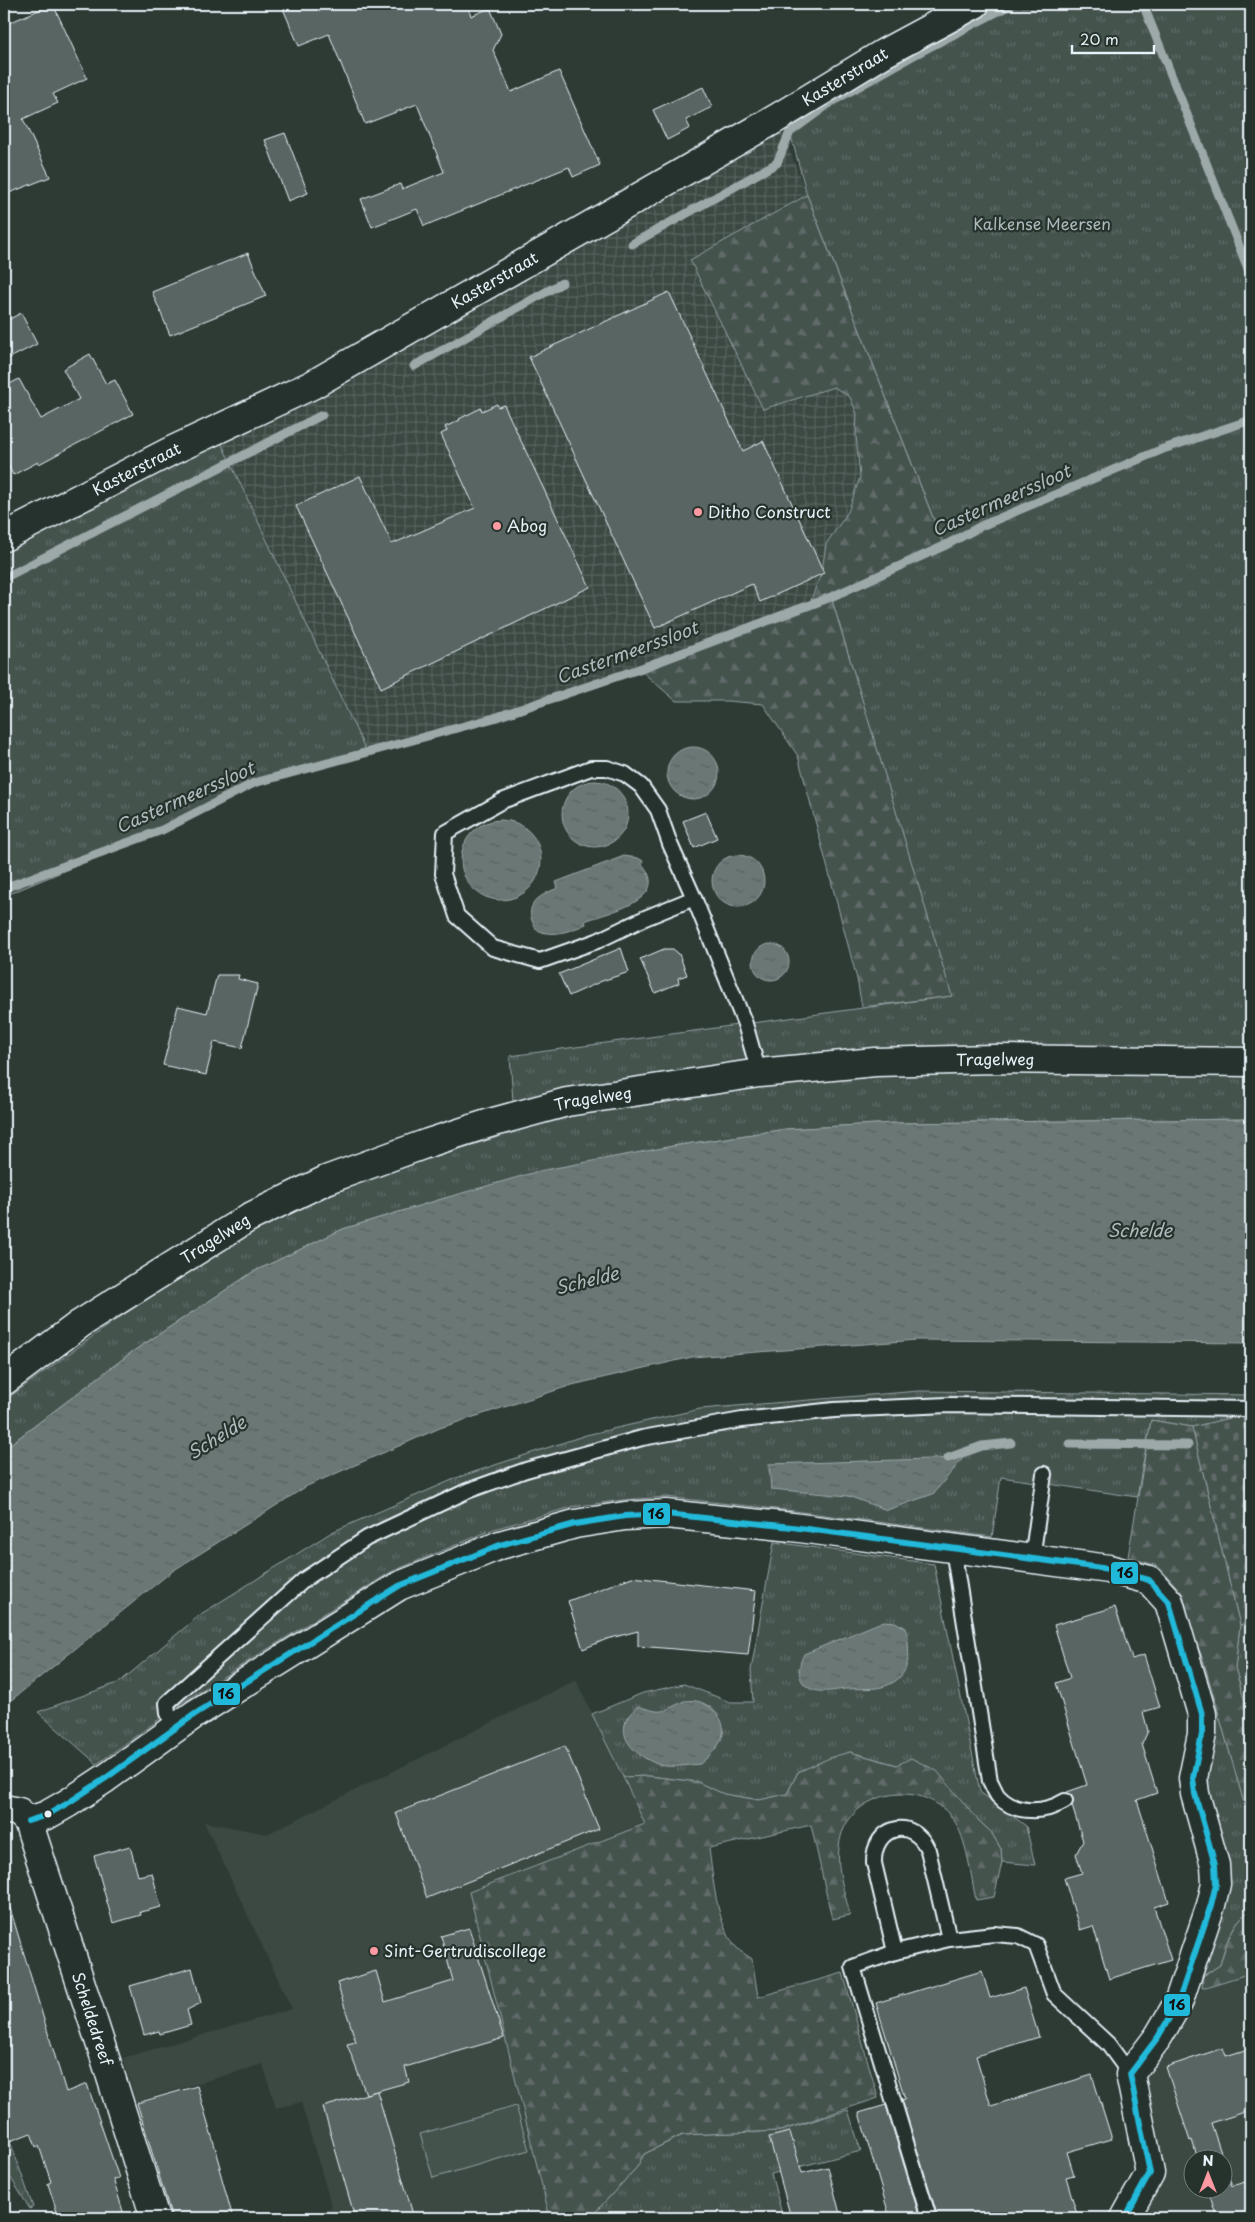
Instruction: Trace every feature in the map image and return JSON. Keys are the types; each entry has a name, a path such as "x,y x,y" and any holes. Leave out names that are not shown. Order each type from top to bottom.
{"street":[{"name":"Kasterstraat","path":"4,537 171,451 312,385 777,118 884,53 975,4"},
{"name":"Tragelweg","path":"4,1381 80,1324 248,1218 326,1180 490,1123 567,1102 759,1073 874,1062 993,1058 1251,1062"},
{"path":"4,1809 19,1812 28,1821 47,1815 68,1803 195,1714 399,1586 500,1545 575,1524 633,1516 666,1514 792,1527 1109,1569 1149,1580 1168,1602 1202,1714 1202,1734 1193,1778 1195,1794 1215,1865 1216,1884 1211,1905 1178,2002 1158,2037 1130,2074 1150,2173 1125,2218"},
{"name":"Scheldedreef","path":"28,1821 106,2060 154,2218"}],"lane":[{"path":"694,898 645,918 597,941 540,961 493,948 456,916 443,874 445,833 502,801 591,768 607,768 625,774 641,786 658,810 670,844 694,898 745,1024 759,1073"},
{"path":"174,1728 168,1713 167,1703 305,1579 367,1538 412,1515 467,1491 526,1470 642,1438 742,1420 834,1410 948,1405 1251,1409"},
{"path":"1032,1559 1044,1474"},
{"path":"953,1549 990,1782 998,1796 1015,1807 1031,1811 1054,1807 1064,1801"},
{"path":"895,1952 874,1862 874,1852 878,1841 885,1834 895,1829 906,1829 916,1833 924,1840 949,1939"},
{"path":"929,2218 853,1967 895,1952 949,1939 994,1934 1018,1936 1036,1945 1054,1994 1108,2044 1130,2074"}],"shaded area":[{"path":"777,118 807,195 690,260 763,409 834,387 850,397 857,414 856,436 860,477 848,512 826,544 822,571 809,605 639,669 367,753 215,430"},
{"name":"Sint-Gertrudiscollege","path":"576,1680 645,1824 469,1893 550,2218 293,2218 332,2208 301,2102 276,2108 263,2064 136,2102 123,2058 292,2009 204,1822 267,1834"},
{"path":"1251,1973 1251,2218 1140,2218 1159,2189 1163,2165 1150,2114 1142,2092 1148,2074 1202,1988"}],"green space":[{"name":"Kalkense Meersen","path":"1012,4 1251,4 1251,1119 895,1123 786,1129 673,1146 445,1198 343,1229 253,1272 132,1352 4,1449 4,1401 111,1323 235,1241 268,1223 337,1192 443,1154 515,1132 510,1056 951,996 831,597 944,546 807,195 790,132 871,79"},
{"path":"807,195 944,546 831,597 952,996 862,1007 857,979 798,756 763,704 727,701 676,701 639,669 809,605 822,571 826,544 848,512 860,477 856,436 857,414 850,397 834,387 763,409 690,260"},
{"path":"215,430 367,753 254,783 162,830 4,896 4,537"},
{"path":"919,1391 1251,1395 1251,1453 1242,1416 1192,1427 1151,1420 1137,1497 1001,1477 992,1537 794,1511 666,1497 623,1500 572,1507 494,1529 391,1572 186,1700 97,1764 38,1712 120,1682 201,1614 332,1532 459,1477 586,1435 700,1409"},
{"path":"1242,1415 1251,1453 1251,1622 1240,1625 1192,1427"},
{"path":"1151,1420 1192,1427 1240,1625 1235,1668 1251,1723 1251,1827 1203,1659 1193,1635 1183,1594 1158,1566 1128,1557"},
{"path":"774,1542 934,1564 980,1792 1026,1826 1035,1865 1002,1862 1001,1849 991,1832 978,1820 897,1765 850,1752 798,1772 787,1794 760,1800 723,1794 697,1782 649,1776 623,1777 592,1714 643,1693 684,1684 730,1702 753,1702 751,1670"},
{"path":"1180,1608 1187,1611 1193,1635 1203,1659 1251,1827 1251,1910 1239,1920 1230,1934 1220,1965 1203,1976 1228,1881 1206,1790"},
{"path":"1251,1622 1251,1723 1235,1668 1240,1625"},
{"path":"850,1752 897,1765 911,1758 937,1771 978,1820 991,1832 1001,1849 1002,1862 994,1897 976,1900 968,1858 958,1827 939,1805 922,1797 904,1794 886,1796 869,1802 854,1813 844,1828 838,1855 850,1915 832,1919 811,1825 709,1848 716,1900 724,1926 736,1947 752,1959 758,1997 843,1973 878,2098 780,2131 682,2135 644,2154 637,2167 590,2218 550,2218 469,1892 645,1824 623,1777 649,1776 697,1782 724,1794 759,1800 787,1794 798,1772 832,1757"},
{"path":"1251,1910 1251,1973 1202,1988 1203,1976 1220,1965 1234,1927"},
{"path":"516,2106 529,2150 433,2178 420,2134"},
{"path":"848,2110 861,2151 771,2174 783,2218 590,2218 637,2167 644,2154 683,2135 780,2131"},
{"path":"4,2124 33,2207 30,2209 4,2167"}],"water":[{"path":"688,747 698,747 712,754 719,768 719,778 712,792 698,799 688,799 678,795 671,788 667,778 667,768 671,758 678,751"},
{"path":"595,781 608,784 618,791 625,801 628,814 625,827 618,837 608,844 595,847 582,844 572,837 565,827 562,814 565,801 572,791 582,784"},
{"path":"493,820 509,820 530,831 541,852 541,868 530,889 509,900 493,900 479,894 467,882 461,868 461,852 467,838 479,826"},
{"path":"733,855 743,855 757,862 764,876 764,886 757,900 743,907 733,907 723,903 716,896 712,886 712,876 716,866 723,859"},
{"path":"624,856 638,858 643,861 642,864 649,876 649,887 644,895 634,903 585,921 586,924 568,931 548,933 536,929 532,921 531,908 538,898 558,888 556,882"},
{"path":"771,944 778,945 784,949 788,955 788,969 784,975 778,979 771,980 764,979 758,975 754,969 753,962 754,955 758,949 764,945"},
{"name":"Schelde","path":"1251,1119 1251,1343 917,1340 692,1357 572,1385 440,1428 307,1486 171,1572 4,1706 4,1449 132,1352 253,1272 343,1229 539,1171 673,1146 786,1129 895,1123"},
{"path":"963,1458 933,1494 887,1510 848,1496 771,1489 769,1464"},
{"path":"884,1621 895,1622 906,1628 908,1662 901,1676 894,1682 876,1688 826,1691 810,1689 806,1686 801,1679 799,1670 804,1654"},
{"path":"684,1701 701,1702 711,1708 719,1717 722,1723 723,1734 717,1747 700,1764 664,1766 640,1755 627,1741 625,1724 629,1715 638,1706 661,1711"}],"building":[{"path":"53,4 87,78 53,94 58,103 23,119 50,177 9,193 4,181 4,25"},
{"path":"281,4 467,4 471,16 490,8 501,34 493,50 511,92 559,71 600,165 573,177 569,167 424,226 417,209 372,227 361,199 400,184 402,189 444,172 417,104 365,124 329,34 299,46"},
{"path":"703,87 712,107 686,120 690,128 667,140 653,110"},
{"path":"285,133 308,193 288,201 265,140"},
{"path":"248,253 266,296 170,335 152,292"},
{"name":"Ditho Construct","path":"669,292 743,451 763,441 824,573 760,602 752,584 655,628 529,357"},
{"path":"21,313 37,344 4,361 4,322"},
{"path":"90,354 106,384 115,380 133,414 39,464 38,462 13,475 4,457 4,387 19,379 41,419 79,399 63,369"},
{"name":"Abog","path":"497,404 498,407 504,405 590,587 381,688 296,506 360,476 392,544 475,508 441,434 447,431 445,427 459,419 481,408 482,411"},
{"path":"706,812 717,838 694,848 683,821"},
{"path":"621,948 629,972 602,981 569,996 559,974"},
{"path":"664,949 673,949 679,954 687,975 678,978 679,983 655,993 640,959"},
{"path":"217,975 239,975 238,979 258,984 242,1048 214,1042 206,1075 163,1065 178,1006 207,1013"},
{"path":"632,1577 756,1591 748,1655 638,1646 638,1631 607,1639 583,1649 568,1601"},
{"path":"1115,1607 1132,1659 1144,1655 1160,1707 1143,1712 1148,1731 1142,1744 1157,1793 1137,1800 1169,1902 1154,1907 1171,1960 1109,1979 1093,1926 1080,1930 1064,1878 1082,1873 1076,1854 1083,1841 1072,1806 1073,1798 1067,1792 1087,1785 1056,1683 1070,1678 1054,1625"},
{"path":"565,1746 599,1829 427,1898 396,1813"},
{"path":"130,1846 138,1876 152,1873 161,1907 140,1912 141,1915 113,1923 94,1856"},
{"path":"9,1905 66,2092 87,2084 119,2178 113,2179 125,2218 59,2218 48,2184 51,2182 39,2146 36,2147 31,2133 10,2141 4,2119 4,1906"},
{"name":"Sint-Gertrudiscollege","path":"469,1928 504,2038 405,2067 409,2082 366,2094 347,2044 356,2042 337,1983 376,1971 385,2002 453,1981 441,1936"},
{"path":"192,1968 201,2003 187,2010 191,2025 160,2034 159,2031 144,2035 130,1986"},
{"path":"982,1971 990,1998 1024,1988 1039,2037 976,2056 991,2106 1092,2075 1112,2139 1067,2152 1074,2175 1066,2177 1078,2218 938,2218 902,2100 905,2099 876,2003"},
{"path":"1223,2048 1226,2056 1251,2048 1251,2110 1211,2123 1220,2150 1195,2150 1192,2140 1190,2141 1166,2067"},
{"path":"197,2086 221,2167 219,2168 233,2218 172,2218 137,2103"},
{"path":"377,2091 414,2218 355,2218 323,2107"},
{"path":"886,2105 920,2218 890,2218 859,2113"},
{"path":"790,2132 802,2173 828,2167 841,2218 791,2218 769,2137"},
{"path":"1251,2180 1251,2218 1217,2218 1211,2200 1232,2200 1232,2186"}],"waterway":[{"path":"632,244 777,163 790,132 831,102 912,56 1012,4"},
{"path":"1143,4 1251,276"},
{"path":"414,366 562,283"},
{"path":"4,578 322,415"},
{"name":"Castermeerssloot","path":"4,888 162,830 254,783 494,718 639,669 831,597 944,546 981,526 1163,449 1251,420"},
{"path":"948,1458 982,1446 1011,1443"},
{"path":"1070,1444 1188,1445"}],"transit line":[{"name":"16","path":"28,1821 47,1815 68,1803 195,1714 399,1586 500,1545 575,1524 625,1516 666,1514 792,1527 1109,1569 1149,1580 1169,1602 1202,1714 1202,1734 1193,1778 1195,1794 1215,1865 1216,1884 1211,1905 1178,2003 1158,2037 1130,2074 1150,2173 1125,2218"}],"place":[{"name":"Ditho Construct","path":"698,512"},
{"name":"Abog","path":"497,526"},
{"name":"Sint-Gertrudiscollege","path":"374,1951"}]}
